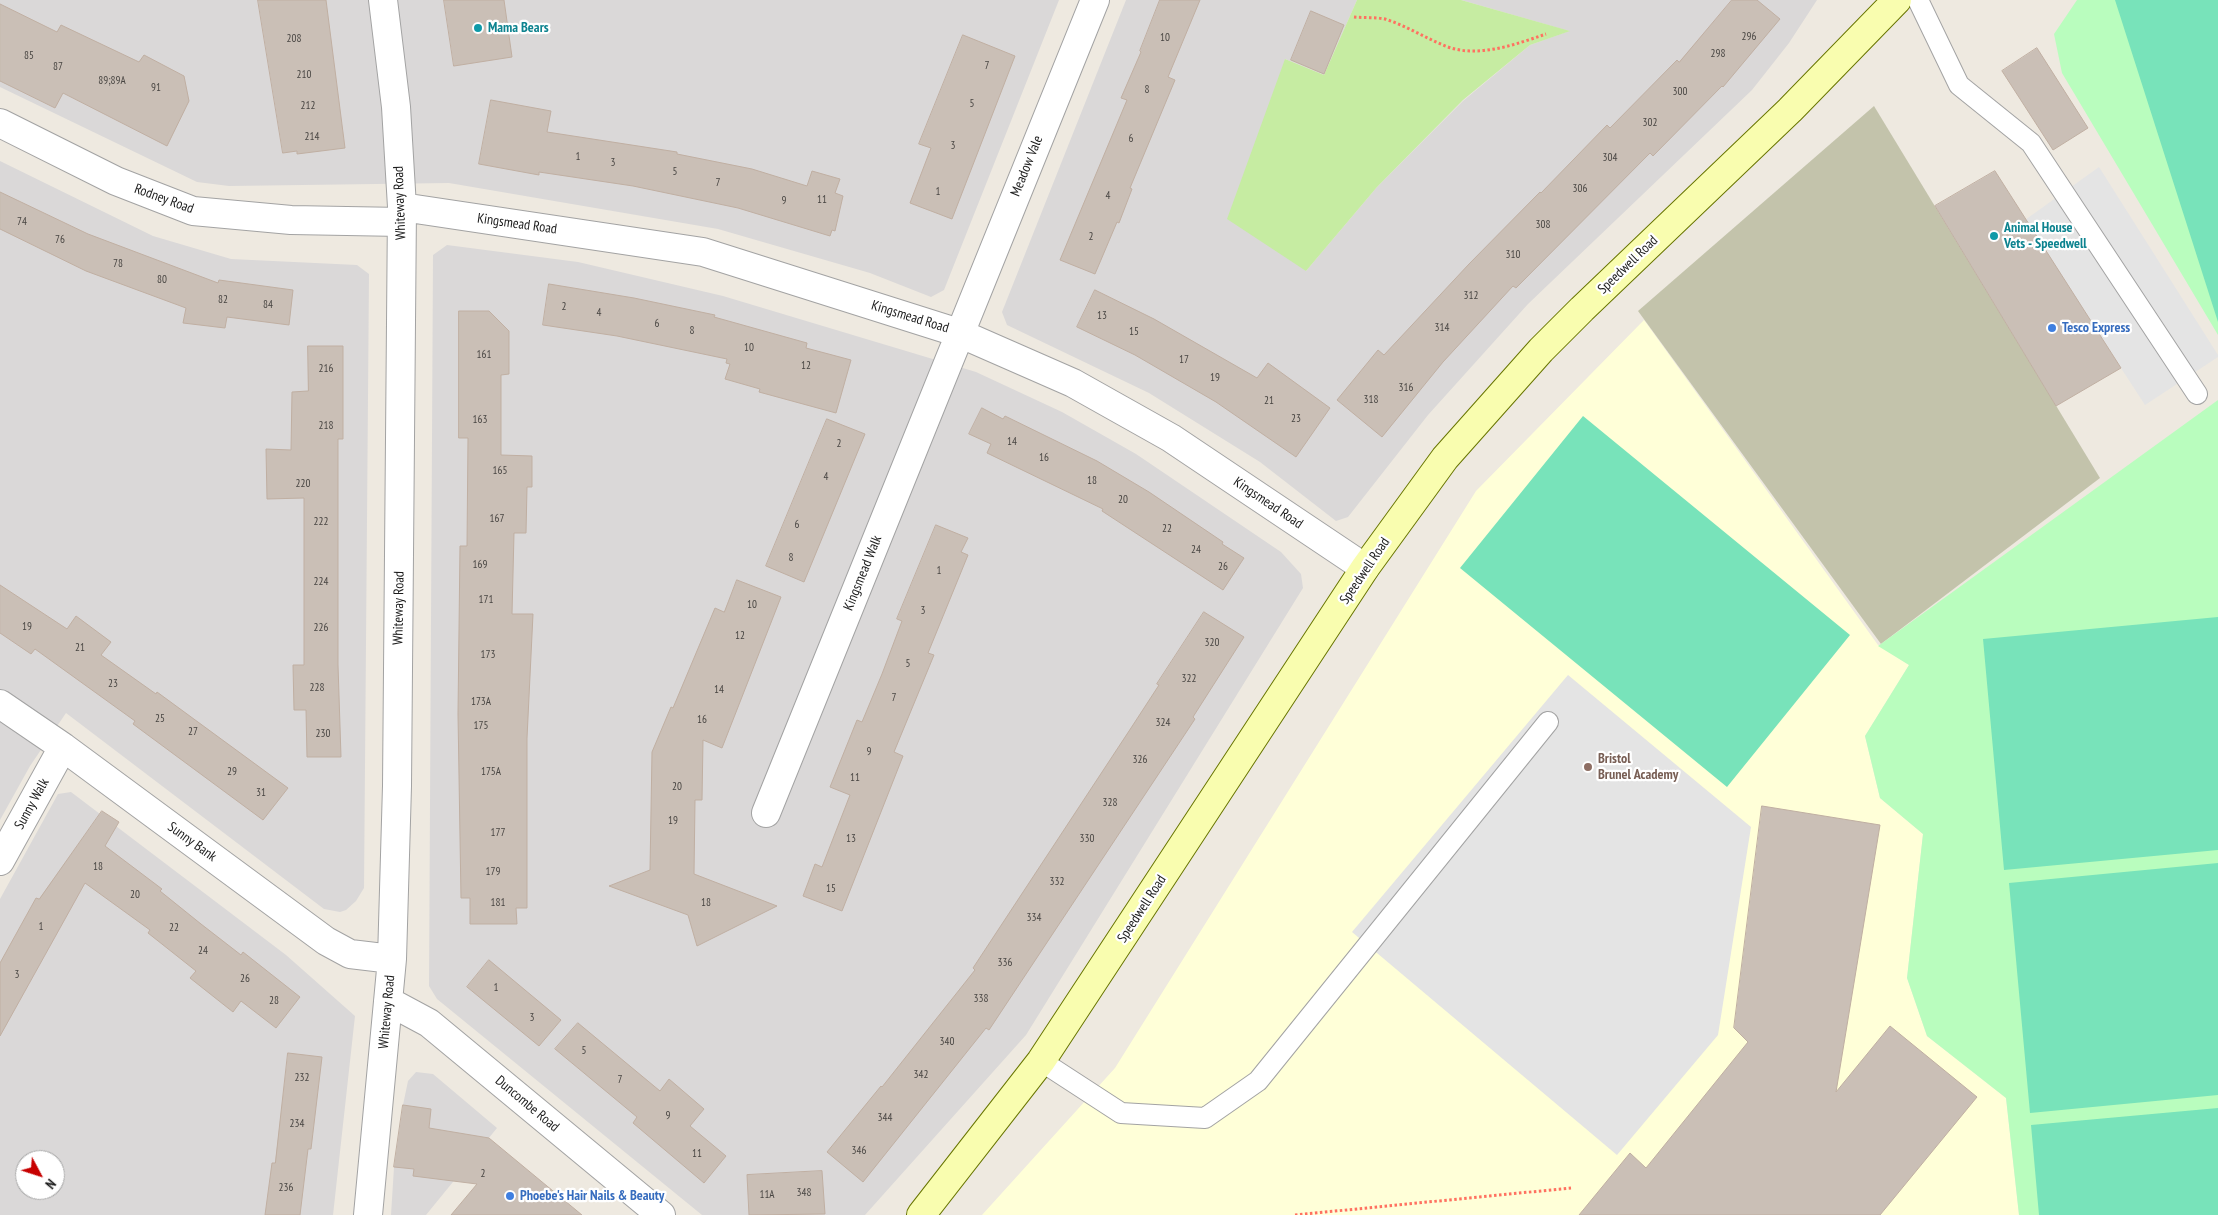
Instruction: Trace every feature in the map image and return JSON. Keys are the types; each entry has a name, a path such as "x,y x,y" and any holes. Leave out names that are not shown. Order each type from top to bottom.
{"street":[{"name":"Whiteway Road","path":"368,1215 392,959 397,806 402,214 396,107 383,0"},
{"name":"Meadow Vale","path":"960,332 1095,0"},
{"name":"Speedwell Road","path":"921,1215 1041,1061 1365,568 1445,458 1541,350 1790,110 1897,0"},
{"name":"Rodney Road","path":"0,123 116,181 193,211 291,220 402,214"},
{"name":"Kingsmead Road","path":"402,214 703,252 960,332 1073,383 1171,438 1365,568"},
{"name":"Kingsmead Walk","path":"766,813 960,332"},
{"name":"Sunny Bank","path":"0,704 63,747 326,941 350,954 392,959"},
{"name":"Sunny Walk","path":"0,861 63,747"},
{"name":"Duncombe Road","path":"388,1001 428,1023 660,1215"}],"lane":[{"path":"1918,0 1959,85 2031,143 2197,394"},
{"path":"1041,1061 1121,1113 1205,1118 1258,1081 1548,722"}],"path":[{"path":"1354,18 1382,18 1450,47 1474,50 1502,49 1546,34"},
{"path":"1296,1215 1571,1188"}],"shaded area":[{"path":"0,0 1059,0 944,290 931,297 870,273 718,229 449,183 229,186 197,182 0,87"},
{"path":"1126,0 1357,0 1324,75 1285,59 1306,271 1377,187 1463,101 1530,45 1569,31 1461,0 1817,0 1789,43 1752,90 1528,304 1428,415 1348,517 1336,521 1260,462 1149,393 1007,325 1002,312"},
{"path":"1874,106 2100,478 1881,644 1638,311"},
{"path":"0,161 153,236 231,259 357,265 369,274 364,888 356,901 346,910 340,912 324,909 66,713 30,766 0,820"},
{"path":"2099,167 2218,355 2218,357 2145,405 2025,220"},
{"path":"447,245 578,262 723,296 976,372 1062,412 1136,454 1281,552 1301,574 1303,588 1026,1035 865,1215 702,1215 437,999 429,986 433,255"},
{"name":"Bristol Brunel Academy","path":"1644,320 1878,645 1909,665 1865,736 1880,798 1923,834 1907,978 1927,1036 2006,1098 2019,1215 982,1215 1115,1068 1476,491"},
{"path":"1568,675 1751,827 1718,1035 1617,1155 1352,932"},
{"path":"71,792 286,955 355,1016 333,1215 0,1215 0,899 58,794"},
{"path":"416,1072 433,1074 497,1128 426,1215 391,1215 394,1167 403,1105 408,1081"}],"green space":[{"path":"1357,0 1461,0 1570,31 1530,45 1463,100 1377,187 1306,271 1227,219 1285,59 1324,75"},
{"path":"2077,0 2218,0 2218,335 2062,73 2054,34"},
{"path":"2115,0 2218,0 2218,322"},
{"path":"2218,400 2218,1215 2019,1215 2006,1098 1927,1036 1907,978 1923,834 1880,798 1865,736 1909,665 1878,646"},
{"path":"1583,416 1850,635 1727,787 1460,568"},
{"path":"2218,617 2218,850 2004,870 1983,639"},
{"path":"2218,863 2218,1095 2030,1113 2009,883"},
{"path":"2218,1108 2218,1215 2039,1215 2031,1125"}],"building":[{"path":"258,0 326,0 345,148 297,154 297,151 283,153"},
{"name":"Mama Bears","path":"444,0 504,0 512,57 454,66"},
{"path":"1160,0 1200,0 1168,77 1175,80 1130,188 1132,189 1119,223 1117,222 1095,274 1060,260 1127,100 1121,98 1141,52"},
{"path":"1732,0 1757,0 1780,19 1723,87 1653,156 1650,153 1516,288 1513,286 1443,362 1382,437 1337,400 1378,350 1384,355 1469,264 1607,125 1610,128 1677,60 1679,62"},
{"path":"0,4 57,32 61,25 139,62 144,55 184,76 189,101 167,146 63,93 55,108 0,81"},
{"path":"1311,11 1344,25 1324,74 1291,60"},
{"path":"963,35 1015,56 952,219 910,203 931,148 919,144"},
{"path":"2037,48 2088,128 2053,150 2002,71"},
{"path":"491,100 551,111 547,132 677,152 677,154 752,169 807,186 812,171 840,179 835,193 843,196 835,231 832,230 830,236 738,208 633,186 539,172 539,175 479,164"},
{"path":"1995,171 2121,368 2056,406 1935,206"},
{"path":"0,192 88,234 218,283 219,280 293,290 289,325 227,317 225,328 183,323 186,308 86,271 0,229"},
{"path":"549,284 634,298 715,315 714,317 807,343 806,348 851,360 836,413 759,392 760,389 725,379 730,364 726,363 727,359 617,336 543,325"},
{"path":"1095,290 1154,319 1257,378 1268,363 1330,408 1296,457 1216,402 1135,355 1077,327"},
{"path":"459,311 489,311 509,331 509,374 501,375 501,455 532,456 532,487 527,487 526,533 514,533 512,614 533,614 527,738 527,908 516,908 517,924 470,924 470,898 461,898 458,714 460,546 467,546 468,438 459,438"},
{"path":"308,346 343,346 343,439 338,439 338,665 341,757 307,757 306,710 294,710 293,665 304,665 304,498 267,499 266,449 291,450 292,392 308,391"},
{"path":"982,408 1003,419 1005,416 1097,461 1149,492 1223,542 1222,544 1244,558 1223,590 1102,511 1103,509 987,453 991,444 969,434"},
{"path":"827,419 865,434 804,582 766,566"},
{"path":"936,525 968,538 961,552 968,555 928,653 934,655 894,752 903,756 842,911 803,896 815,864 822,867 850,795 830,787 857,720 862,722 882,674 902,621 897,619"},
{"path":"737,580 781,597 722,748 703,740 702,800 695,800 694,874 777,906 697,946 688,915 609,886 650,870 652,752 671,707 673,708 715,608 724,612"},
{"path":"0,585 67,629 76,616 111,642 101,655 156,694 157,692 288,788 263,820 133,724 135,721 35,649 31,654 0,633"},
{"path":"1204,612 1244,637 1193,717 1195,719 989,1030 986,1028 863,1182 827,1152 882,1087 975,970 973,968 1159,685 1157,684"},
{"path":"1762,806 1880,825 1836,1092 1890,1026 1977,1097 1880,1215 1579,1215 1630,1153 1646,1168 1748,1042 1734,1028"},
{"path":"102,811 119,822 105,846 162,889 160,891 241,955 243,952 300,997 276,1028 241,1001 233,1012 190,978 196,971 148,933 150,930 85,883 0,1036 0,963 36,898 39,899"},
{"path":"489,960 561,1020 539,1046 467,987"},
{"path":"578,1023 660,1091 669,1079 704,1109 690,1126 726,1156 704,1183 633,1123 637,1117 555,1049"},
{"path":"288,1053 322,1057 311,1149 308,1149 300,1215 265,1215 272,1163 275,1163"},
{"path":"403,1105 431,1109 429,1128 489,1138 582,1215 451,1215 477,1184 413,1176 414,1169 394,1167"},
{"path":"822,1171 825,1214 749,1215 747,1175"}],"place":[{"name":"Mama Bears","path":"478,28"},
{"name":"Animal House Vets - Speedwell","path":"1994,236"},
{"name":"Tesco Express","path":"2052,328"},
{"name":"Bristol Brunel Academy","path":"1588,767"},
{"name":"Phoebe's Hair Nails & Beauty","path":"510,1196"}]}
